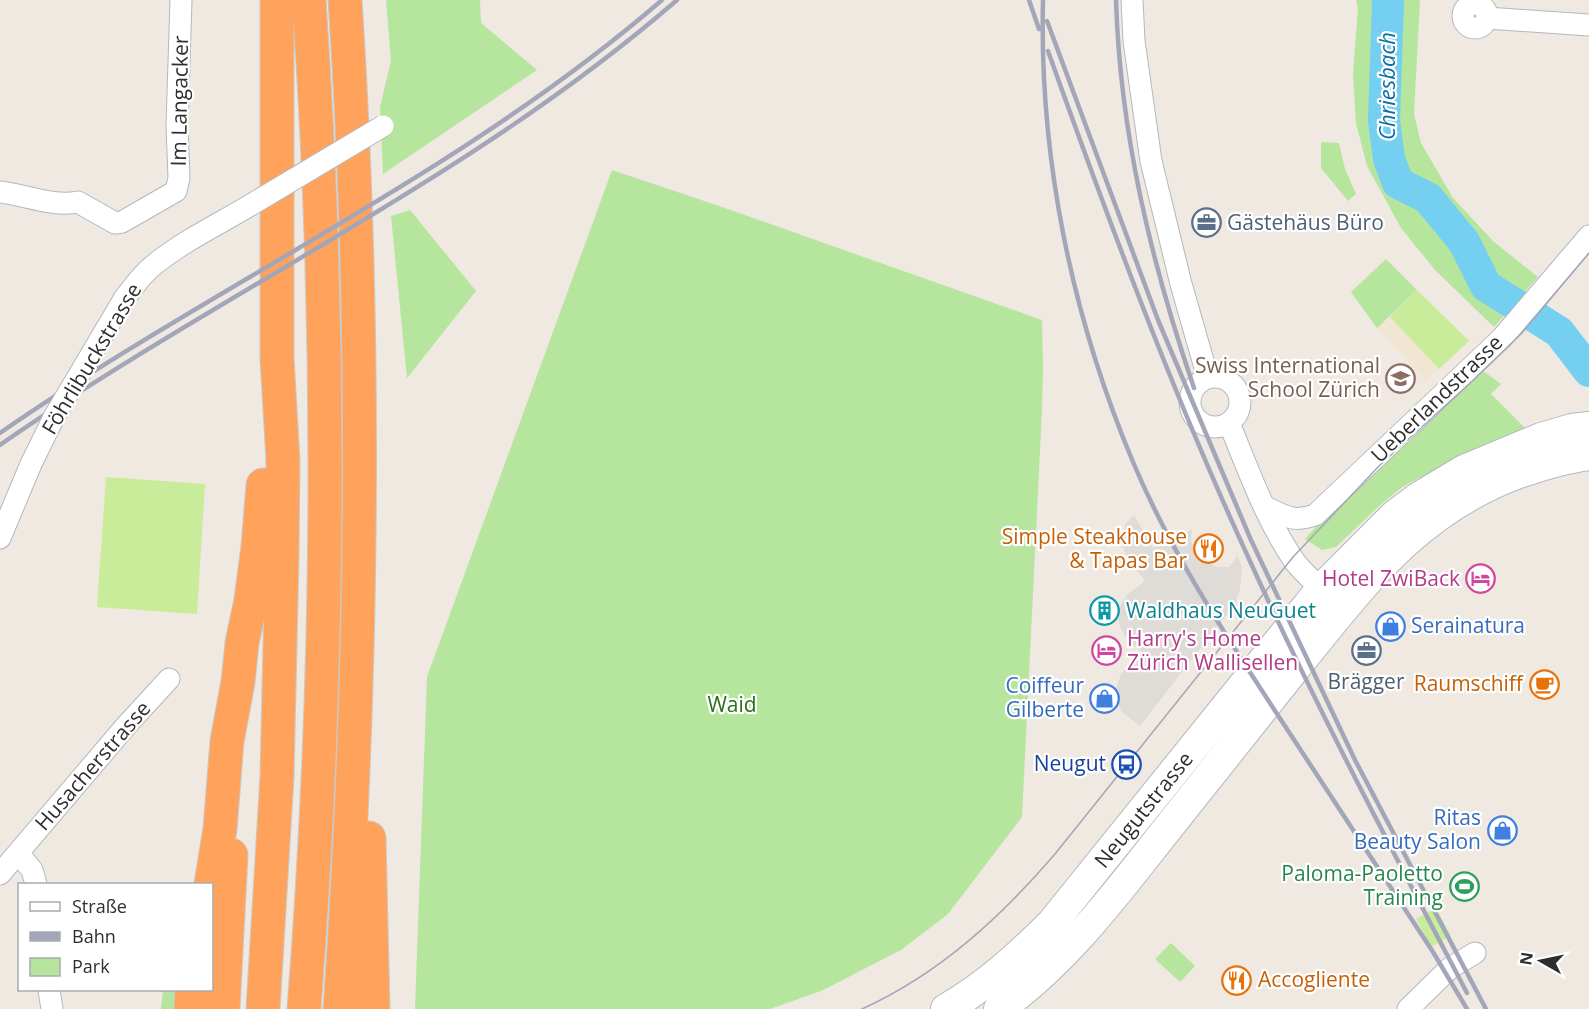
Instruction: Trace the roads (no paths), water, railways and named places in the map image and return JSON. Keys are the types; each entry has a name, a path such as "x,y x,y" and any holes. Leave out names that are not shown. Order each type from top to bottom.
{"highway":[{"path":"263,1009 277,776 284,461 277,358 277,0"},
{"path":"304,1009 314,871 319,753 324,479 320,208 309,0"},
{"path":"340,1009 357,674 360,490 359,312 345,0"},
{"path":"211,883 220,830 227,741 258,546 269,406 277,358"},
{"path":"357,674 371,870 373,1009"},
{"path":"223,1009 239,746 238,682"},
{"path":"190,1009 192,991"}],"main road":[{"name":"Neugutstrasse","path":"946,1009 1015,959 1052,923 1321,589 1394,516 1445,481 1506,451 1540,438 1589,427"},
{"name":"Neugutstrasse","path":"999,1009 1035,980 1082,932 1131,875 1362,586 1414,534 1446,509 1475,492 1547,463 1589,455"},
{"path":"1321,589 1342,610"}],"street":[{"name":"Im Langacker","path":"0,192 64,205 78,202 115,223 122,222 176,190 179,178 177,126 181,0"},
{"path":"1132,0 1134,41 1151,161 1181,284 1208,378"},
{"path":"1487,18 1589,25"},
{"name":"Föhrlibuckstrasse","path":"0,538 31,464 54,417 137,281 153,265 173,251 383,126"},
{"name":"Ueberlandstrasse","path":"1264,506 1293,520 1315,515 1495,344 1589,236"},
{"path":"1208,378 1224,379 1236,389 1239,396 1238,411 1229,423 1215,427 1207,426 1194,416 1191,409 1191,393 1201,381 1208,378"},
{"path":"1229,423 1264,506 1297,564 1321,589"},
{"name":"Husacherstrasse","path":"0,874 125,727 169,679"},
{"path":"18,853 32,870 35,883"},
{"path":"1408,1009 1450,968 1475,953"},
{"path":"49,991 52,1009"}],"waterway":[{"name":"Chriesbach","path":"1388,0 1384,121 1389,159 1398,183 1428,198 1464,242 1486,286 1559,332 1589,371"}],"tram line":[{"path":"862,1009 917,979 967,942 1034,878 1293,557 1380,465 1521,334 1589,253"}],"railway":[{"path":"0,433 83,378 337,225 505,120 585,62 662,0"},
{"path":"0,445 84,389 345,232 516,123 598,64 677,0"},
{"path":"1029,0 1039,29"},
{"path":"1043,0 1043,59 1047,118 1064,236 1093,351 1111,407 1133,462 1165,530 1202,596 1433,952 1467,1009"},
{"path":"1116,0 1124,99 1140,197 1164,293 1194,388"},
{"path":"1047,21 1158,320 1251,540 1355,760 1486,1009"},
{"path":"1048,51 1141,302 1217,487 1324,716 1467,993"}],"place":[{"name":"Gästehäus Büro","path":"1206,223"},
{"name":"Swiss International School Zürich","path":"1401,378"},
{"name":"Simple Steakhouse & Tapas Bar","path":"1208,549"},
{"name":"Hotel ZwiBack","path":"1481,579"},
{"name":"Waldhaus NeuGuet","path":"1105,611"},
{"name":"Serainatura","path":"1390,626"},
{"name":"Harry's Home Zürich Wallisellen","path":"1106,651"},
{"name":"Brägger","path":"1366,651"},
{"name":"Raumschiff","path":"1544,684"},
{"name":"Coiffeur Gilberte","path":"1105,698"},
{"name":"Neugut","path":"1127,764"},
{"name":"Ritas Beauty Salon","path":"1502,830"},
{"name":"Paloma-Paoletto Training","path":"1464,886"},
{"name":"Accogliente","path":"1237,980"}],"park label":[{"name":"Waid","path":"732,705"}]}
